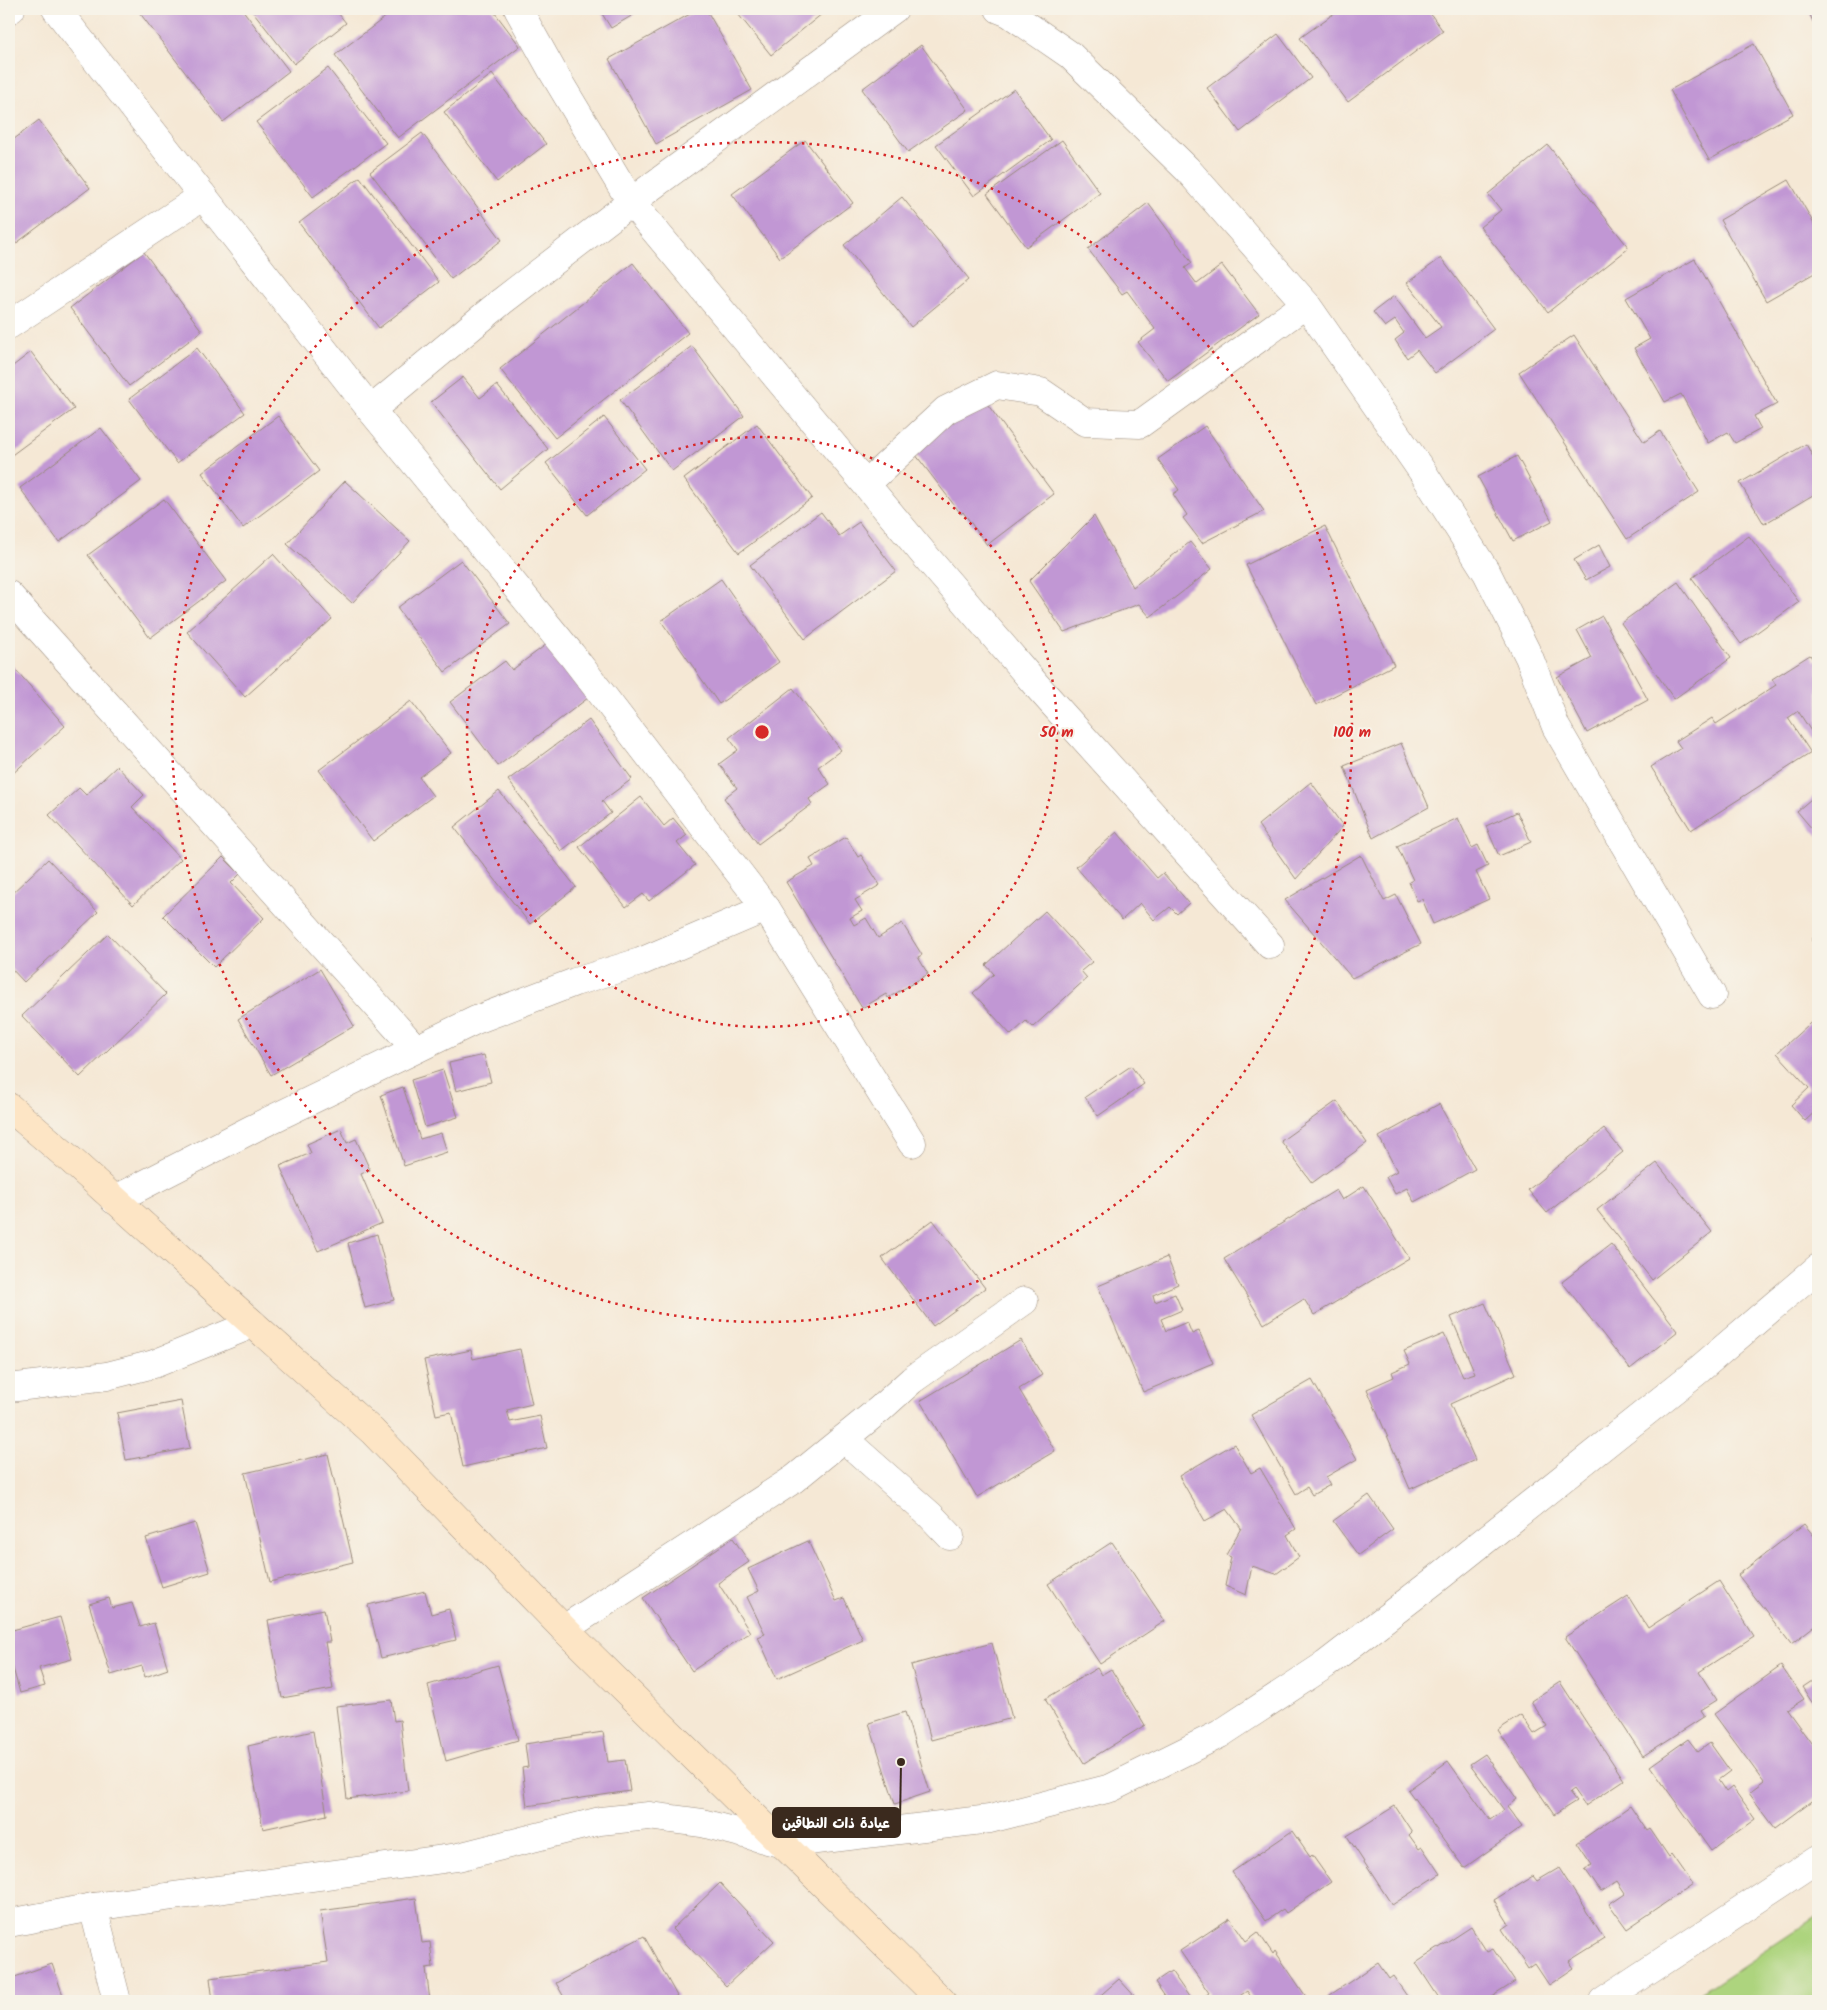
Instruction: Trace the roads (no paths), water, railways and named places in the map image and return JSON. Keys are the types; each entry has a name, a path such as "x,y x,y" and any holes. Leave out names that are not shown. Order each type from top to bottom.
{"main road":[{"path":"9,1107 71,1160 372,1431 564,1629 942,2001"}],"street":[{"path":"56,9 371,410 571,654 766,908 912,1143"},
{"path":"518,9 568,98 631,202 1037,686 1270,945"},
{"path":"371,410 501,302 631,202 894,9"},
{"path":"999,9 1009,13 1070,55 1187,169 1306,304 1424,474 1486,574 1528,657 1556,727 1712,995"},
{"path":"9,324 203,196"},
{"path":"866,484 946,410 997,385 1041,392 1086,422 1140,424 1306,304"},
{"path":"9,595 415,1048"},
{"path":"114,1200 263,1123 476,1020 575,982 640,962 766,908"},
{"path":"9,1923 93,1906 458,1857 600,1821 649,1816 702,1823 783,1844 990,1819 1111,1788 1220,1734 1325,1665 1434,1581 1695,1373 1818,1268"},
{"path":"564,1629 794,1479 912,1380 1024,1301"},
{"path":"9,1388 107,1376 154,1364 253,1324"},
{"path":"844,1438 930,1515 950,1536"},
{"path":"1603,2001 1818,1859"},
{"path":"93,1906 116,2001"}],"place":[{"name":"عيادة ذات النطاقين","path":"901,1762"}]}
